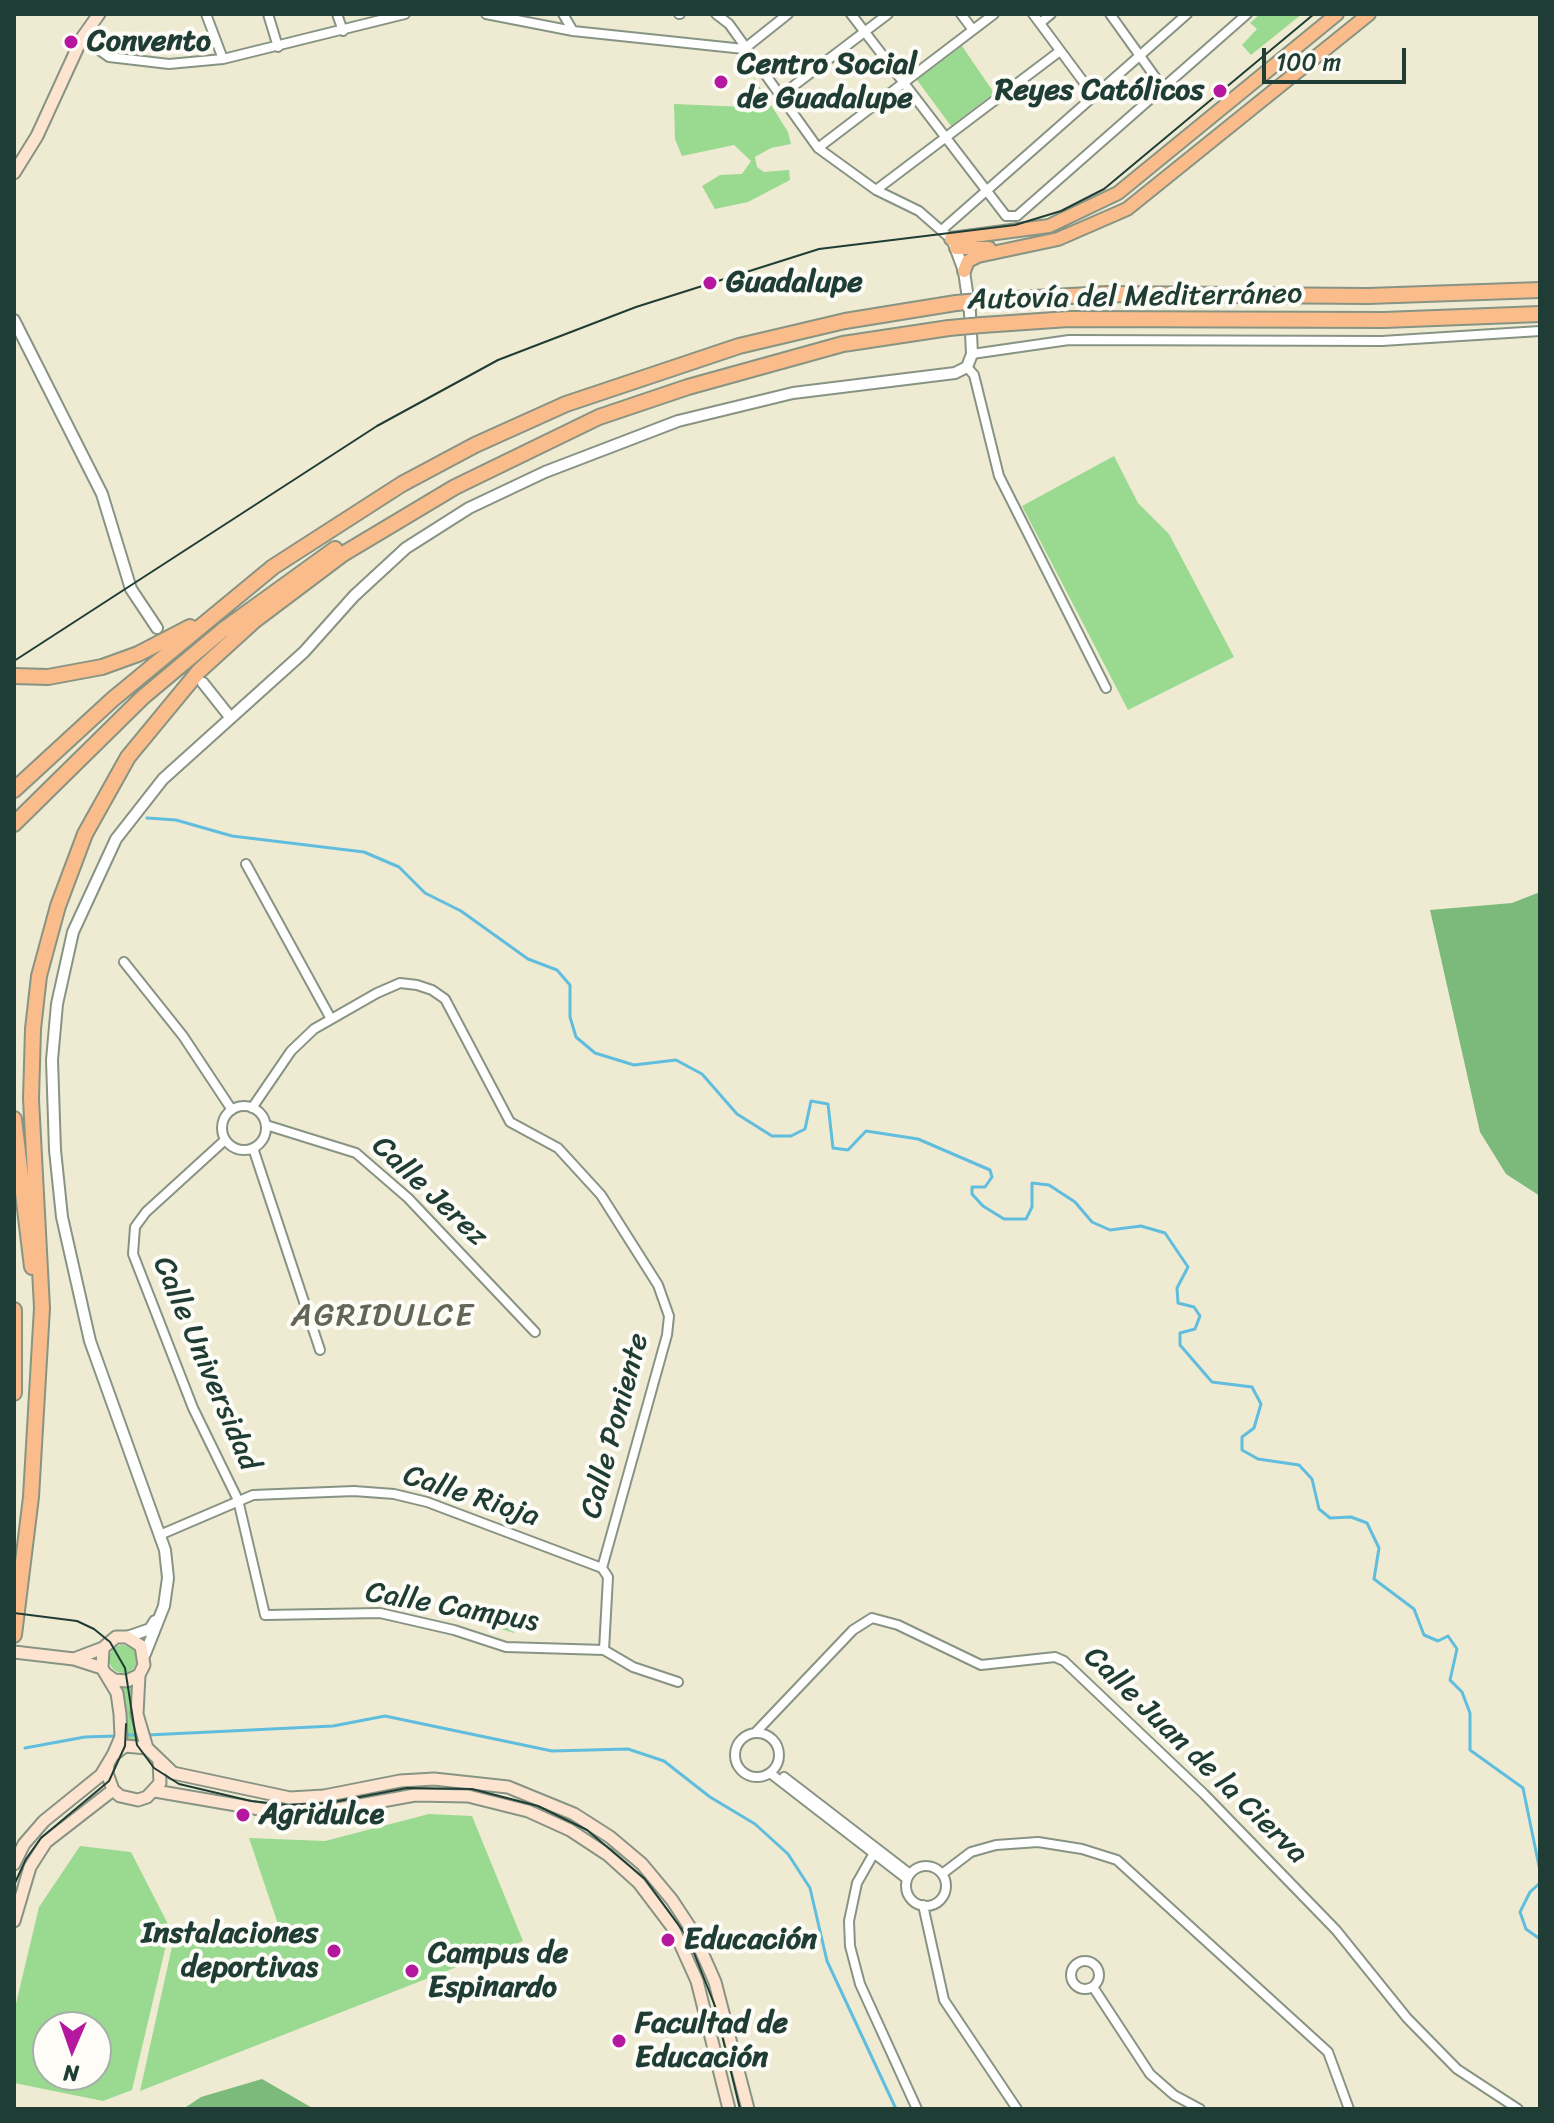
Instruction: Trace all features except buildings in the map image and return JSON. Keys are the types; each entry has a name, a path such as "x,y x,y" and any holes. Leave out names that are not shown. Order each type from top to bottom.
{"highway":[{"name":"Autovía del Mediterráneo","path":"14,790 113,699 273,567 402,484 475,445 566,404 739,346 845,321 979,301 1107,294 1368,296 1540,290"},
{"name":"Autovía del Mediterráneo","path":"14,1635 31,1497 42,1308 31,1099 33,1029 39,976 58,906 85,834 112,784 128,757 179,693 225,646 343,554 423,505 599,417 688,387 843,344 949,328 1069,319 1384,320 1540,314"},
{"path":"14,824 143,697 223,630 301,572 376,523 451,481 599,417"},
{"path":"14,676 48,677 102,667 160,644 215,613"},
{"path":"14,1119 34,1281 38,1380"},
{"path":"14,1310 14,1393"}],"main road":[{"path":"14,173 37,136 82,38 99,14"},
{"path":"950,238 1049,226 1118,193 1337,14"},
{"path":"964,271 968,261 978,256 1058,239 1127,209 1369,14"},
{"path":"950,238 1019,248"},
{"path":"74,1659 103,1648 116,1637 127,1637 137,1642 145,1654 139,1675 137,1714 147,1748 173,1773 290,1798 324,1796 400,1781 464,1780 508,1787 574,1814 610,1837 642,1864 693,1932 720,1997 748,2109"},
{"path":"14,1864 24,1844 44,1821 101,1775 121,1737 117,1693 104,1671 103,1648"},
{"path":"14,1652 74,1659 104,1671 114,1680 127,1681 139,1675"},
{"path":"147,1748 125,1746 111,1759 107,1773 113,1790 120,1796 138,1800 155,1791 289,1814 327,1811 415,1795 468,1796 520,1808 570,1830 608,1855 639,1883 673,1928 697,1981 729,2109"},
{"path":"155,1791 161,1775 159,1760"},
{"path":"14,1921 30,1867 46,1842 113,1790"}],"street":[{"path":"206,14 223,59"},
{"path":"268,14 278,47"},
{"path":"337,14 343,31"},
{"path":"82,38 109,57 169,64 223,59 405,14"},
{"path":"486,14 573,31 744,49 788,14"},
{"path":"563,14 573,31"},
{"path":"145,1654 164,1606 168,1578 162,1534 90,1341 74,1279 55,1150 53,1046 57,1004 73,932 116,839 163,779 304,652 354,596 406,548 469,508 545,472 678,421 793,393 955,373 967,367 972,354 964,271 950,238 906,204 876,190 818,148 729,24 716,14"},
{"path":"851,14 1006,216 1017,216 1247,14"},
{"path":"779,97 888,14"},
{"path":"961,14 973,30"},
{"path":"818,148 994,14"},
{"path":"1033,14 1094,96"},
{"path":"1040,23 1051,14"},
{"path":"1110,14 1163,88"},
{"path":"950,238 986,191 1184,15"},
{"path":"876,190 1060,51"},
{"path":"14,320 102,494 131,589 157,628"},
{"path":"972,354 1069,340 1382,341 1540,331"},
{"path":"967,367 974,375 999,476 1106,688"},
{"path":"203,683 230,717"},
{"path":"246,864 331,1019"},
{"path":"124,962 183,1036 232,1110"},
{"name":"Calle Poniente","path":"252,1108 291,1051 314,1029 400,983 432,990 445,999 510,1122 546,1139 571,1161 601,1195 658,1285 669,1316 667,1335 602,1568"},
{"path":"252,1108 264,1118 265,1134 253,1148 238,1149 225,1140 222,1127 232,1110 252,1108"},
{"name":"Calle Jerez","path":"266,1125 356,1153 408,1198 535,1332"},
{"name":"Calle Universidad","path":"225,1140 146,1212 135,1227 133,1254 137,1273 206,1437 238,1500"},
{"path":"253,1148 320,1350"},
{"name":"Calle Rioja","path":"162,1534 238,1500 285,1493 394,1494 427,1502 602,1568"},
{"name":"Calle Campus","path":"238,1500 265,1615 380,1613 454,1630 506,1647 604,1650"},
{"path":"602,1568 608,1577 604,1650 633,1667 678,1682"},
{"path":"127,1637 150,1629 164,1606"},
{"name":"Calle Juan de la Cierva","path":"755,1733 761,1722 853,1630 872,1618 898,1625 981,1665 1055,1657 1064,1661 1204,1794 1336,1930 1407,2018 1457,2069 1518,2109"},
{"path":"755,1733 775,1741 779,1755 772,1771 755,1777 737,1765 737,1744 755,1733"},
{"path":"772,1771 908,1877"},
{"path":"772,1771 908,1877"},
{"path":"942,1874 971,1852 996,1845 1038,1842 1082,1849 1117,1860 1328,2052 1349,2109"},
{"path":"874,1853 857,1883 849,1921 850,1946 860,1984 917,2109"},
{"path":"908,1877 926,1866 942,1874 946,1884 942,1897 935,1903 923,1905"},
{"path":"908,1877 908,1893 923,1905 944,2000 1017,2109"},
{"path":"1093,1987 1150,2074 1174,2095 1200,2109"}],"green space":[{"path":"1260,14 1302,14 1251,55 1242,45 1257,29 1250,23"},
{"path":"962,46 994,93 951,126 917,80"},
{"path":"754,78 788,132 791,144 771,148 755,157 757,167 764,172 789,170 790,180 748,202 715,209 702,186 720,175 742,174 751,161 734,145 682,156 675,139 674,104 747,107"},
{"path":"1114,456 1138,503 1169,534 1234,657 1128,710 1022,506"},
{"path":"1540,892 1540,1196 1506,1174 1480,1132 1430,910 1512,903"},
{"path":"485,1610 518,1620 514,1633 482,1623"},
{"path":"123,1645 133,1649 137,1659 133,1669 123,1673 113,1669 109,1659 113,1649"},
{"path":"132,1685 139,1742 122,1743 120,1686"},
{"name":"Instalaciones deportivas","path":"429,1814 472,1816 523,1941 140,2091 177,1924 263,1947 283,1939 249,1838 325,1841"},
{"path":"80,1846 131,1852 170,1928 132,2090 103,2101 54,2091 112,2091 112,2011 32,2011 32,2087 14,2083 14,2012 39,1907"},
{"path":"262,2079 314,2109 183,2109 201,2097"}],"waterway":[{"path":"147,818 176,820 232,836 364,852 399,867 425,893 461,911 528,959 557,970 570,985 570,1017 576,1037 595,1053 634,1065 676,1060 702,1074 737,1114 772,1136 791,1136 805,1129 811,1101 828,1104 833,1148 848,1150 866,1131 918,1139 990,1170 992,1177 985,1187 972,1187 972,1194 983,1206 1004,1219 1026,1219 1032,1207 1032,1183 1049,1185 1075,1202 1092,1222 1110,1230 1141,1226 1165,1233 1188,1267 1177,1288 1178,1303 1194,1307 1200,1316 1195,1329 1180,1333 1180,1345 1212,1382 1252,1387 1261,1404 1254,1428 1242,1437 1242,1450 1258,1459 1299,1465 1312,1479 1319,1509 1330,1518 1351,1517 1367,1523 1379,1548 1374,1579 1414,1609 1424,1635 1438,1641 1448,1636 1457,1649 1450,1680 1462,1692 1470,1713 1470,1750 1523,1788 1540,1871"},
{"path":"148,1735 333,1726 385,1716 552,1751 628,1749 664,1761 710,1797 755,1824 788,1854 810,1888 827,1961 896,2109"},
{"path":"124,1735 140,1735"},
{"path":"25,1748 85,1737 116,1736"},
{"path":"1540,1883 1530,1892 1520,1912 1526,1929 1540,1939"}],"tram line":[{"path":"14,661 377,426 498,360 636,307 819,249 1015,225 1061,211 1104,189 1314,14"},
{"path":"14,1613 77,1621 110,1642 125,1668 137,1745 154,1768 179,1784 251,1801 287,1805 328,1803 407,1788 472,1789 538,1806 587,1830 645,1879 688,1938 715,2006 740,2109"},
{"path":"14,1885 26,1859 41,1838 109,1781 125,1746 126,1724"}],"place":[{"name":"Convento","path":"71,42"},
{"name":"Centro Social de Guadalupe","path":"721,82"},
{"name":"Reyes Católicos","path":"1220,91"},
{"name":"Guadalupe","path":"710,283"},
{"name":"Agridulce","path":"243,1815"},
{"name":"Educación","path":"668,1940"},
{"name":"Instalaciones deportivas","path":"334,1951"},
{"name":"Campus de Espinardo","path":"412,1971"},
{"name":"Facultad de Educación","path":"619,2041"}],"district":[{"name":"AGRIDULCE","path":"383,1317"}]}
